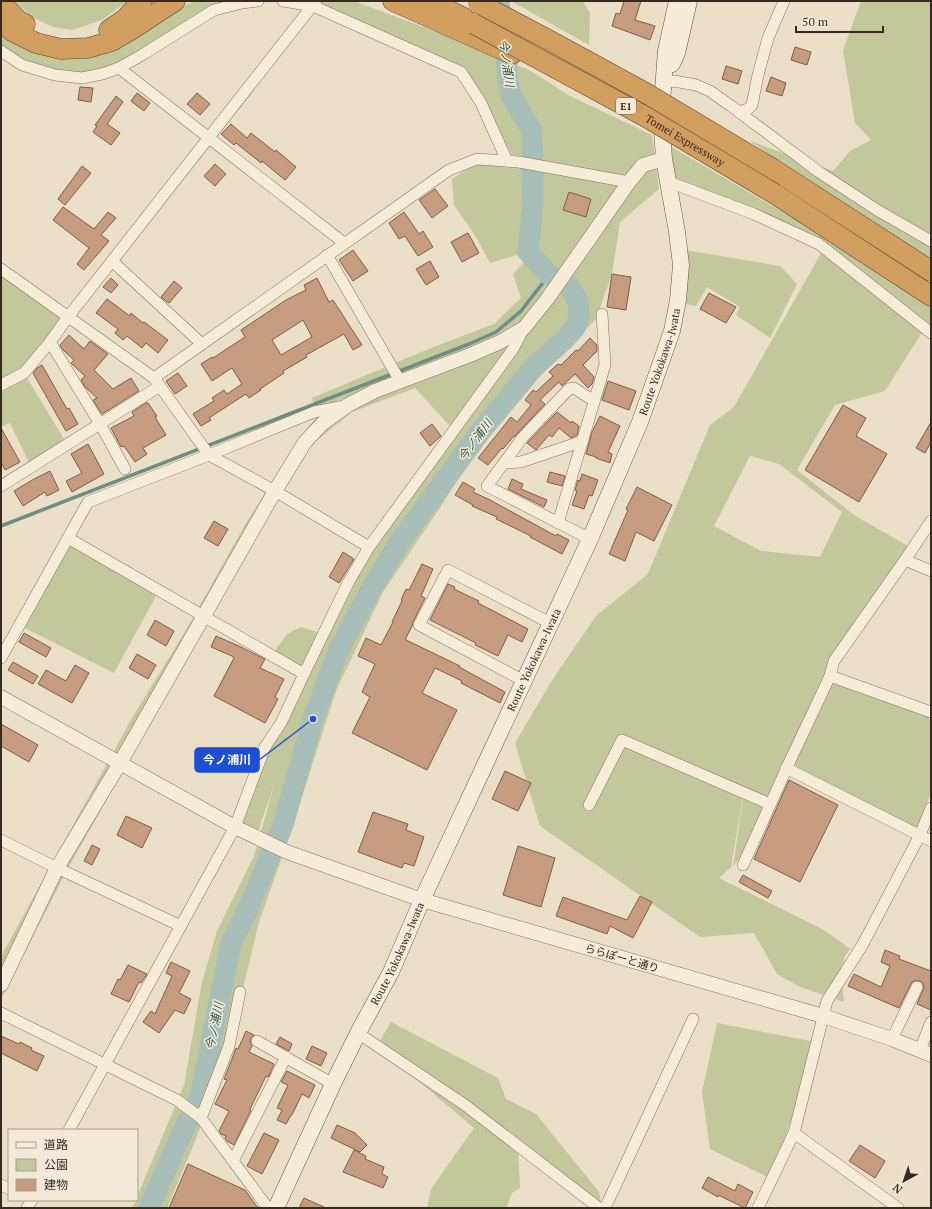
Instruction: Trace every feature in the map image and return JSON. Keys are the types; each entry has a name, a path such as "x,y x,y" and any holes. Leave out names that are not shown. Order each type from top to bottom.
{"highway":[{"path":"1,3 19,20 40,32 62,38 86,37 106,31 125,20 142,1"},
{"path":"1,20 12,31 36,43 61,49 88,48 112,41 174,1"},
{"path":"393,1 473,30"},
{"name":"Tomei Expressway","path":"430,1 473,30 646,117 775,194 931,296"},
{"name":"Tomei Expressway","path":"476,2 644,92 773,169 931,271"}],"main road":[{"name":"Route Yokokawa-Iwata","path":"276,1208 333,1084 358,1033 391,972 422,900 552,624 640,422 672,331 678,300 681,265 678,232 664,159 661,115 666,51 677,1"},
{"name":"Route Yokokawa-Iwata","path":"663,84 677,53 689,1"}],"street":[{"path":"1,51 22,65 55,75 82,78 102,74 119,68 214,10 242,3 258,1"},
{"path":"283,1 314,3 461,72 481,103 507,161"},
{"path":"739,112 748,109 752,105 768,38 784,1"},
{"path":"1,385 24,373 50,342 314,3"},
{"path":"119,68 344,243"},
{"path":"663,84 674,82 696,85 710,91 819,172 877,210 931,241"},
{"path":"1,486 100,424 157,382 202,344 449,170 477,159 507,161 629,182"},
{"path":"70,1129 235,827 265,747 281,724 348,583 369,547 513,349 524,328 548,298 629,182 643,165 664,159"},
{"path":"669,182 754,214 819,244 931,333"},
{"path":"327,255 400,381"},
{"path":"112,261 202,344"},
{"path":"1,269 157,382 209,456 275,491 369,547"},
{"path":"558,523 605,365 602,314"},
{"path":"1,984 57,868 120,763 275,491 305,442 323,423 375,390 500,342 524,328"},
{"path":"50,342 100,424 125,469"},
{"path":"590,539 487,486 523,437 569,388 574,388 594,401"},
{"path":"1,658 88,502 209,456 314,412 348,406"},
{"path":"504,463 521,462 583,441"},
{"path":"743,865 786,768 830,676 834,661 931,521"},
{"path":"68,538 304,674"},
{"path":"905,560 931,570"},
{"path":"524,681 419,625 448,570 552,624"},
{"path":"830,676 931,712"},
{"name":"ららぽーと通り","path":"1,697 235,827 287,852 422,900 823,1016 892,1039 926,1053"},
{"path":"589,806 622,740 770,804"},
{"path":"786,768 931,841"},
{"path":"758,1208 794,1133 827,1001 863,944 920,835 931,808"},
{"path":"1,840 181,926"},
{"path":"892,1039 917,987"},
{"path":"200,1118 229,1046 240,992"},
{"path":"1,1013 177,1100 200,1118 268,1208"},
{"path":"604,1208 693,1019"},
{"path":"926,1053 931,1022"},
{"path":"358,1033 465,1105 599,1208"},
{"path":"257,1041 333,1084"},
{"path":"233,1161 286,1058"},
{"path":"794,1133 898,1208"}],"green space":[{"path":"14,1 128,1 102,20 72,30 53,27 34,18"},
{"path":"195,1 272,1 214,10 119,68 79,77 46,72 1,46 1,34 46,53 84,59 116,48 180,7"},
{"path":"315,1 354,1 474,46 531,71 568,95 652,135 659,189 620,222 612,274 596,319 495,421 441,506 383,592 336,691 286,846 259,922 228,1050 196,1139 167,1208 132,1208 136,1201 138,1201 138,1195 184,1085 202,982 217,931 254,856 276,778 256,838 235,827 265,747 304,674 272,655 287,634 301,627 323,634 377,536 455,428 449,425 415,388 352,412 310,446 277,498 66,872 1,999 1,959 132,718 189,625 246,523 297,443 317,416 312,398 431,348 494,324 521,298 513,274 527,259 527,252 490,263 476,237 454,205 452,179 477,162 516,166 533,174 532,158 512,155 465,69"},
{"path":"511,1 583,1 590,13 589,45"},
{"path":"861,1 931,1 931,272 750,141 833,171 850,151 871,140 855,123 843,50"},
{"path":"663,142 831,240 931,304 931,331 923,331 885,391 835,405 797,470 854,515 909,548 830,676 931,716 931,793 917,828 789,763 754,840 733,866 746,778 731,867 719,878 824,930 850,949 844,958 842,985 844,1002 800,987 777,974 754,933 700,937 540,826 515,743 551,682 596,616 648,574 710,425 734,407 824,248 728,198 669,182","holes":["750,456 779,464 842,512 820,557 761,551 714,526"]},
{"path":"679,249 780,266 797,284 770,338 736,315 740,307 707,287 696,306 685,304"},
{"path":"1,272 68,317 24,373 67,444 31,467 10,423 1,427"},
{"path":"68,538 156,596 114,673 25,628"},
{"path":"391,1022 498,1078 506,1099 536,1114 599,1192 602,1208 518,1146 520,1188 512,1193 506,1208 427,1208 431,1189 474,1128 377,1046"},
{"path":"717,1023 816,1042 772,1179 710,1149 702,1092"}],"building":[{"path":"624,1 641,1 635,20 655,26 650,40 612,26 616,13 620,14"},
{"path":"795,47 811,52 807,65 791,60"},
{"path":"726,66 742,71 738,84 722,79"},
{"path":"771,77 786,83 782,96 766,91"},
{"path":"80,87 93,88 91,102 78,100"},
{"path":"137,93 150,103 144,111 131,101"},
{"path":"197,93 210,104 200,115 187,104"},
{"path":"116,96 123,102 107,124 120,133 111,145 93,132 97,126 95,125"},
{"path":"231,124 247,138 251,133 275,152 276,150 296,167 285,180 262,161 261,163 236,143 234,145 221,134"},
{"path":"215,164 226,174 215,186 204,176"},
{"path":"82,166 91,173 65,205 58,199"},
{"path":"435,189 448,206 432,218 419,200"},
{"path":"569,192 591,199 586,217 563,210"},
{"path":"63,207 94,229 108,212 116,218 101,235 109,241 84,270 77,264 89,248 53,220"},
{"path":"404,212 419,234 423,231 433,247 418,256 405,236 399,239 389,223"},
{"path":"468,233 479,253 462,262 451,242"},
{"path":"353,250 368,271 353,281 339,260"},
{"path":"430,261 439,277 426,285 416,269"},
{"path":"612,274 631,277 626,310 607,307"},
{"path":"111,278 118,285 111,293 103,287"},
{"path":"317,278 329,302 333,300 362,345 353,350 344,334 306,355 307,357 283,371 284,373 260,389 261,390 249,398 246,394 209,418 211,420 201,426 193,414 214,401 212,398 224,390 227,394 242,384 232,368 212,381 201,364 245,337 241,330 286,300 306,290 304,285","holes":["303,320 312,337 281,355 272,340"]},
{"path":"174,281 182,288 169,303 161,297"},
{"path":"709,293 736,307 726,323 700,309"},
{"path":"107,299 130,316 131,313 168,340 158,353 146,343 142,348 127,336 123,340 115,333 118,329 96,313"},
{"path":"69,335 84,349 90,341 108,354 94,370 113,389 131,378 139,391 102,414 93,400 97,398 85,387 81,380 85,376 71,363 74,360 63,350 60,345"},
{"path":"590,338 597,345 597,351 583,365 594,377 592,384 588,388 575,374 562,386 559,382 540,400 545,404 503,449 502,448 488,465 478,458 511,417 517,422 531,405 525,400 533,390 536,392 553,376 549,372 558,364 561,365 576,350 578,351"},
{"path":"42,365 67,409 69,408 78,424 66,431 33,373"},
{"path":"178,373 187,386 175,394 166,381"},
{"path":"608,381 636,391 629,410 602,400"},
{"path":"148,403 157,416 155,417 166,435 143,448 147,454 135,462 124,446 121,447 111,428 134,416 132,412"},
{"path":"843,405 866,418 856,436 887,454 859,502 805,470"},
{"path":"557,412 571,423 572,421 579,426 577,435 571,438 559,428 552,437 549,435 536,450 527,443"},
{"path":"600,416 620,426 608,452 612,454 610,463 586,454 592,432"},
{"path":"931,422 931,442 925,453 916,448"},
{"path":"432,424 441,436 430,446 420,433"},
{"path":"1,428 20,462 5,470 1,462"},
{"path":"88,444 104,474 72,492 66,481 82,473 71,454"},
{"path":"50,471 59,490 47,496 45,492 23,506 14,491"},
{"path":"550,472 565,476 562,486 547,482"},
{"path":"582,474 598,480 592,496 589,495 584,509 572,505 577,491 575,490 578,480 580,481"},
{"path":"512,479 523,484 521,489 547,500 544,507 508,489"},
{"path":"463,482 475,489 473,492 556,536 557,534 569,540 562,554 530,537 531,536 496,519 497,517 472,506 473,505 455,495"},
{"path":"637,487 672,505 654,541 636,532 625,561 609,554 628,510 626,509"},
{"path":"214,521 228,529 218,546 204,538"},
{"path":"343,552 354,559 339,583 329,577"},
{"path":"422,564 433,569 421,596 425,598 406,640 460,666 459,667 505,692 500,703 461,683 462,681 435,668 422,693 457,710 427,770 352,733 370,697 362,692 375,664 358,656 366,638 381,645 393,622 406,589 409,590"},
{"path":"448,584 455,587 454,589 479,601 478,603 528,629 522,642 508,635 498,656 430,620"},
{"path":"155,620 174,631 166,646 147,635"},
{"path":"24,633 51,648 46,657 19,642"},
{"path":"216,636 265,659 260,668 284,679 275,697 278,699 265,723 214,696 234,658 211,647"},
{"path":"137,654 156,665 148,679 129,668"},
{"path":"13,662 38,676 33,684 8,670"},
{"path":"75,665 89,673 72,703 38,684 46,670 66,681"},
{"path":"1,724 38,745 29,762 1,746"},
{"path":"505,771 531,783 518,811 492,799"},
{"path":"789,780 838,805 800,882 754,859"},
{"path":"373,812 408,824 406,830 424,837 414,866 404,863 402,868 358,852"},
{"path":"126,816 152,828 142,848 117,835"},
{"path":"92,845 100,849 92,865 84,861"},
{"path":"518,846 555,858 541,907 503,895"},
{"path":"743,875 772,891 768,898 739,882"},
{"path":"640,896 652,902 633,938 610,926 607,934 556,916 563,897 627,920"},
{"path":"885,950 900,956 899,959 931,971 931,1010 917,1004 924,987 923,983 920,981 913,981 899,1008 848,986 854,974 881,987 890,966 881,962"},
{"path":"171,962 190,971 179,993 191,999 184,1014 175,1010 159,1033 143,1022 151,1011 155,1014 172,976 166,973"},
{"path":"128,965 147,974 141,983 139,982 129,1002 111,994 118,979 120,980"},
{"path":"246,1031 254,1035 250,1041 252,1046 249,1052 274,1064 269,1076 266,1076 234,1145 227,1141 225,1138 226,1136 221,1134 219,1131 229,1111 215,1104 227,1080 224,1079 236,1048 238,1049"},
{"path":"1,1036 19,1044 20,1042 32,1048 31,1050 44,1056 37,1071 1,1053"},
{"path":"280,1037 292,1044 289,1051 276,1044"},
{"path":"312,1046 327,1053 321,1066 306,1059"},
{"path":"287,1071 315,1085 309,1098 302,1094 286,1124 277,1120 282,1110 277,1108 288,1085 281,1082"},
{"path":"337,1125 355,1133 367,1145 360,1152 331,1138"},
{"path":"264,1133 279,1140 262,1174 247,1166"},
{"path":"860,1145 885,1161 875,1178 849,1161"},
{"path":"354,1150 366,1156 365,1159 384,1167 382,1174 388,1177 383,1188 343,1172"},
{"path":"188,1164 245,1190 258,1208 169,1208"},
{"path":"708,1177 735,1191 738,1184 753,1192 745,1208 718,1195 718,1197 702,1188"},
{"path":"304,1198 326,1208 299,1208"}],"waterway":[{"name":"今ノ浦川","path":"149,1208 181,1135 200,1097 231,943 248,909 283,825 313,719 339,649 373,586 401,540 480,432 534,367 575,328 579,316 578,301 569,286 549,275 528,252 533,201 532,131 511,95 499,1"},
{"path":"1,526 469,344 496,332 521,311 549,275"}],"place":[{"name":"今ノ浦川","path":"313,719"}]}
